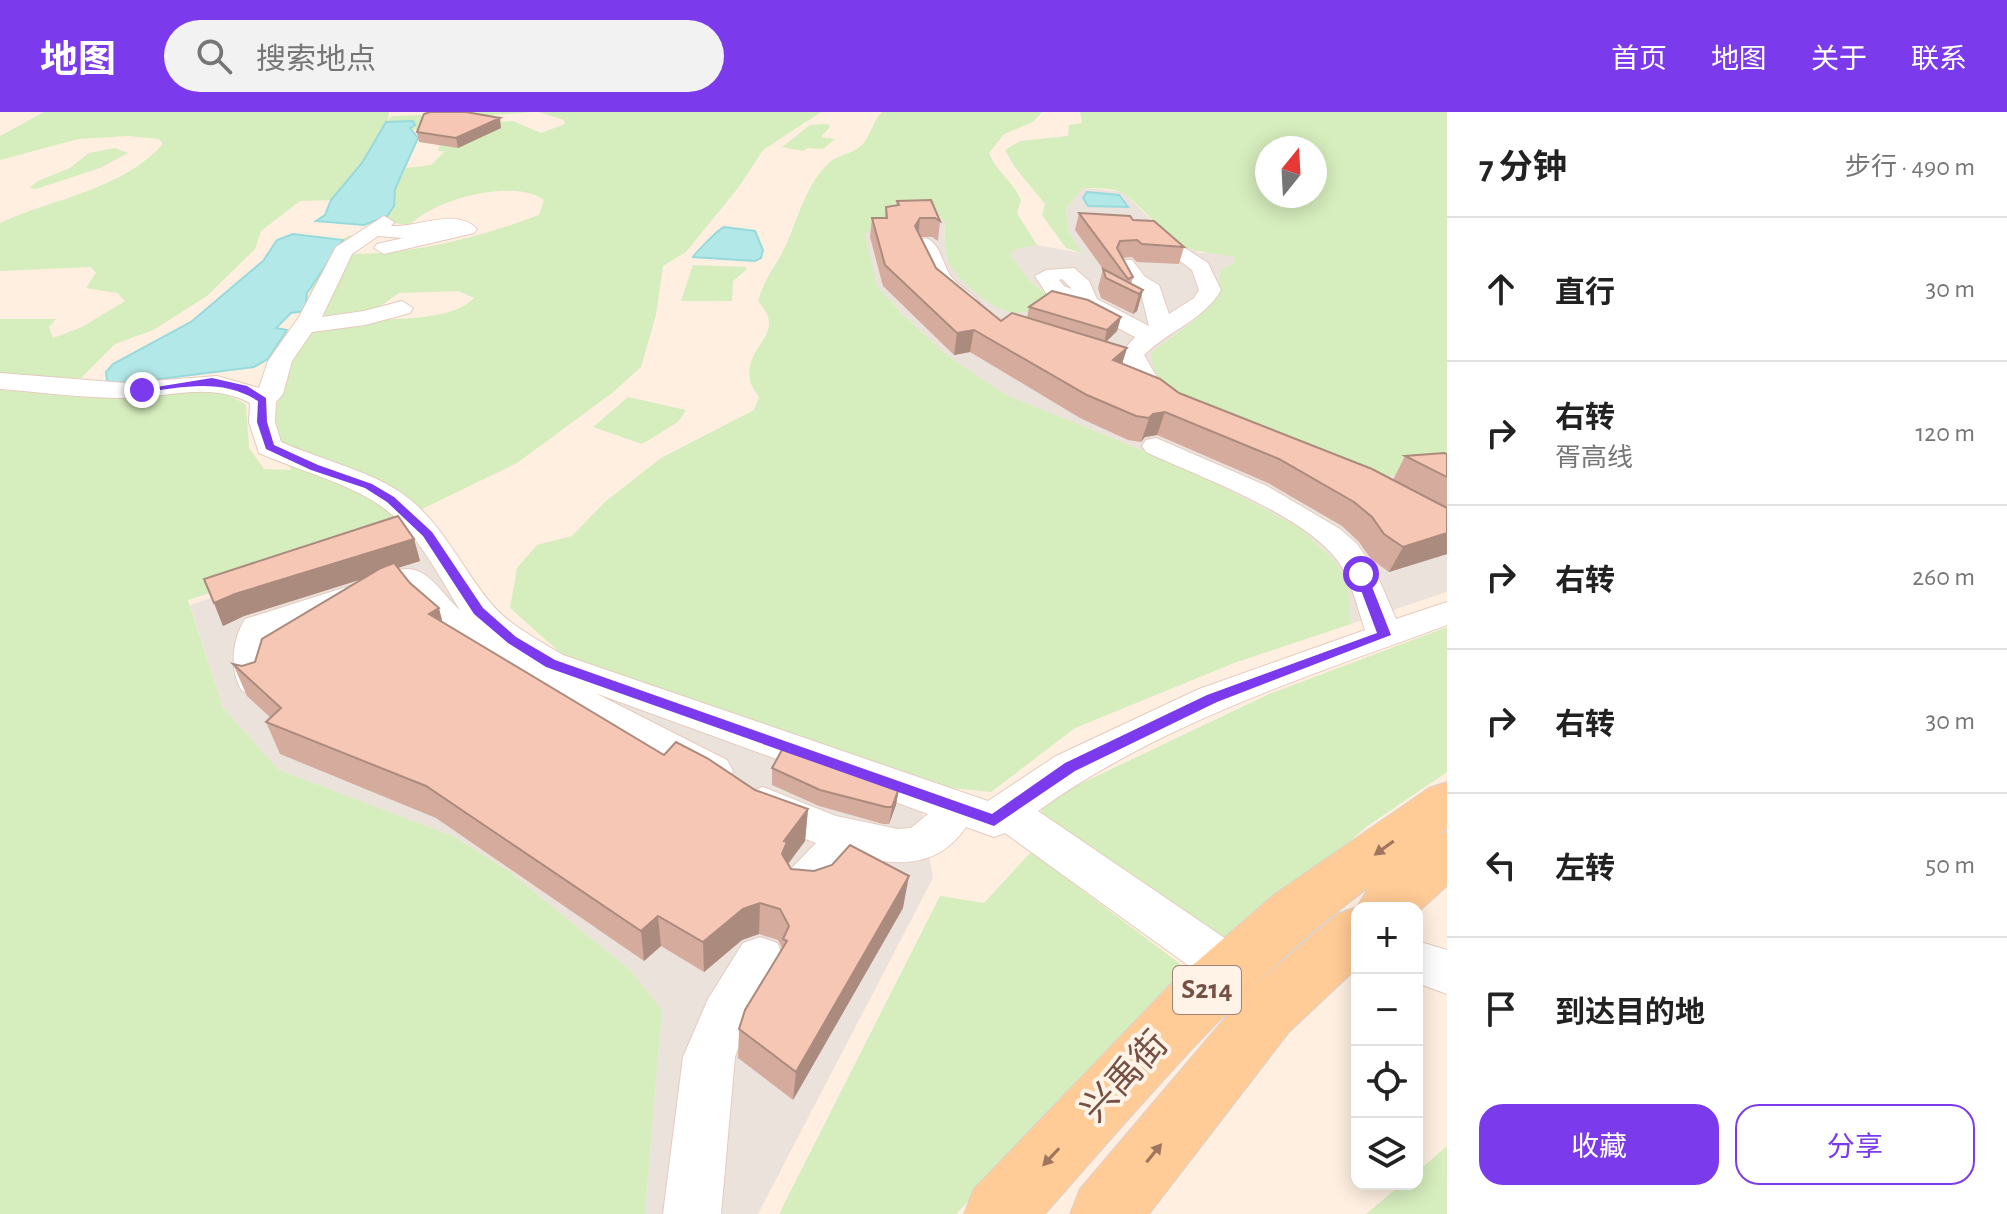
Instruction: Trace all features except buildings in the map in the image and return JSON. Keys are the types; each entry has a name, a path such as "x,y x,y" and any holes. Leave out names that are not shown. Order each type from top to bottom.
{"main road":[{"name":"兴禹街","path":"999,1214 1191,1005 1295,911 1447,802"},
{"name":"S214","path":"1393,902 1447,854"},
{"name":"S214","path":"1105,1214 1268,1012 1351,940"}],"street":[{"path":"381,233 343,251 304,326 280,361 270,394 263,400 262,422 269,447 368,486 391,499 428,534 478,611 512,640 550,664 956,807 999,815 1231,969"},
{"path":"1162,239 1201,267 1210,290 1203,302 1155,332 1132,354 1134,363 1161,394 1195,412"},
{"path":"925,244 942,280 986,314"},
{"path":"1125,264 1137,282 1161,285 1155,332"},
{"path":"1088,303 1155,332"},
{"path":"304,326 365,318 402,308"},
{"path":"1107,355 1134,363"},
{"path":"0,381 142,390 212,381 244,388 263,400"},
{"path":"1156,446 1317,525 1347,552 1361,574 1384,635"},
{"path":"255,682 251,646 257,627 448,565"},
{"path":"411,577 432,604 495,658 723,776 770,807 872,844 911,846 941,832 956,807"},
{"path":"999,815 1070,767 1212,698 1447,613"},
{"path":"805,884 849,836"},
{"path":"692,1214 709,1057 725,1015 760,958"},
{"path":"1423,964 1447,972"}],"shaded area":[{"path":"1083,188 1123,192 1166,234 1199,253 1220,252 1235,258 1233,264 1221,271 1215,300 1191,323 1152,352 1447,480 1447,592 1351,624 1348,585 1337,563 1300,528 1191,470 1006,395 949,357 877,286 864,234 883,222 881,217 936,213 945,222 944,239 1054,299 1029,280 1012,258 1013,250 1037,245 1081,253 1068,230 1066,208"},
{"path":"410,532 472,620 921,807 933,878 758,1214 645,1214 662,1010 630,970 511,873 455,837 279,770 223,708 190,605"}],"green space":[{"path":"44,112 389,112 388,120 392,116 430,112 533,112 481,116 492,122 513,121 541,133 565,124 564,120 539,112 821,112 763,150 738,188 686,252 663,266 656,315 641,367 612,393 517,463 395,522 396,534 188,600 223,708 279,770 455,837 511,873 630,970 662,1010 645,1214 0,1214 0,390 115,398 190,391 219,393 246,405 249,448 264,469 291,470 279,448 275,419 281,390 303,339 324,327 345,322 438,315 474,298 458,291 399,293 376,309 328,316 305,311 320,270 339,242 348,236 366,234 352,254 399,251 447,243 539,215 544,200 514,191 475,194 437,207 410,225 392,223 387,216 394,206 395,189 406,168 431,165 445,151 438,151 443,133 386,122 362,163 331,200 300,201 261,231 255,249 207,296 153,330 115,344 81,378 0,377 0,319 56,319 49,327 53,338 82,327 125,301 117,293 86,288 96,273 91,267 0,271 0,223 108,183 146,160 163,144 159,139 128,136 78,139 0,160 0,136"},
{"path":"882,112 1042,112 1033,122 1004,134 989,153 1018,193 1021,200 1017,213 1037,245 1013,250 1012,258 1029,280 1054,300 1022,313 1000,308 971,289 951,266 946,251 945,222 936,213 882,217 883,222 865,234 877,286 901,313 949,357 1006,395 1191,470 1300,528 1337,563 1348,585 1351,624 1234,663 1075,728 991,792 953,788 628,679 583,673 510,608 517,568 537,545 572,536 606,501 661,458 754,410 759,397 750,381 750,367 769,323 758,301 764,284 786,245 815,180 830,162 863,144"},
{"path":"1080,112 1447,112 1447,480 1427,472 1373,477 1175,392 1165,384 1155,371 1152,352 1191,323 1215,300 1221,270 1233,264 1235,258 1181,245 1126,195 1102,188 1083,188 1066,208 1068,230 1082,253 1066,248 1042,215 1045,204 1005,150 1020,141 1068,136 1069,125 1082,123"},
{"path":"828,124 830,127 821,137 835,139 823,149 808,148 803,151 782,147 810,125"},
{"path":"115,148 128,153 100,168 36,189 29,188 70,168 89,153"},
{"path":"693,265 747,269 733,281 732,301 681,301"},
{"path":"628,397 686,410 678,422 642,444 593,427"},
{"path":"1447,627 1447,772 1366,827 1236,942 1214,939 1045,825 1041,809 1057,795 1267,695"},
{"path":"1031,852 1187,969 956,1214 779,1214 940,896 984,903"},
{"path":"1447,1146 1447,1214 1366,1214 1395,1190 1423,1190 1423,1167"}],"water":[{"path":"413,121 415,125 410,128 418,138 395,189 394,206 387,216 364,225 316,221 325,215 331,200 362,163 386,122"},
{"path":"1087,192 1119,195 1128,207 1088,206 1083,198"},
{"path":"724,227 755,231 763,250 761,258 755,261 693,257"},
{"path":"293,234 343,240 307,293 305,311 291,313 276,328 287,330 268,359 254,367 120,384 107,381 106,372 113,364 191,322 263,261 277,240"}],"route":[{"path":"142,390 212,381 244,388 263,400 262,422 269,447 368,486 391,499 428,534 478,611 512,640 550,664 994,820 1004,810 1070,767 1212,698 1384,635 1361,574"}]}
